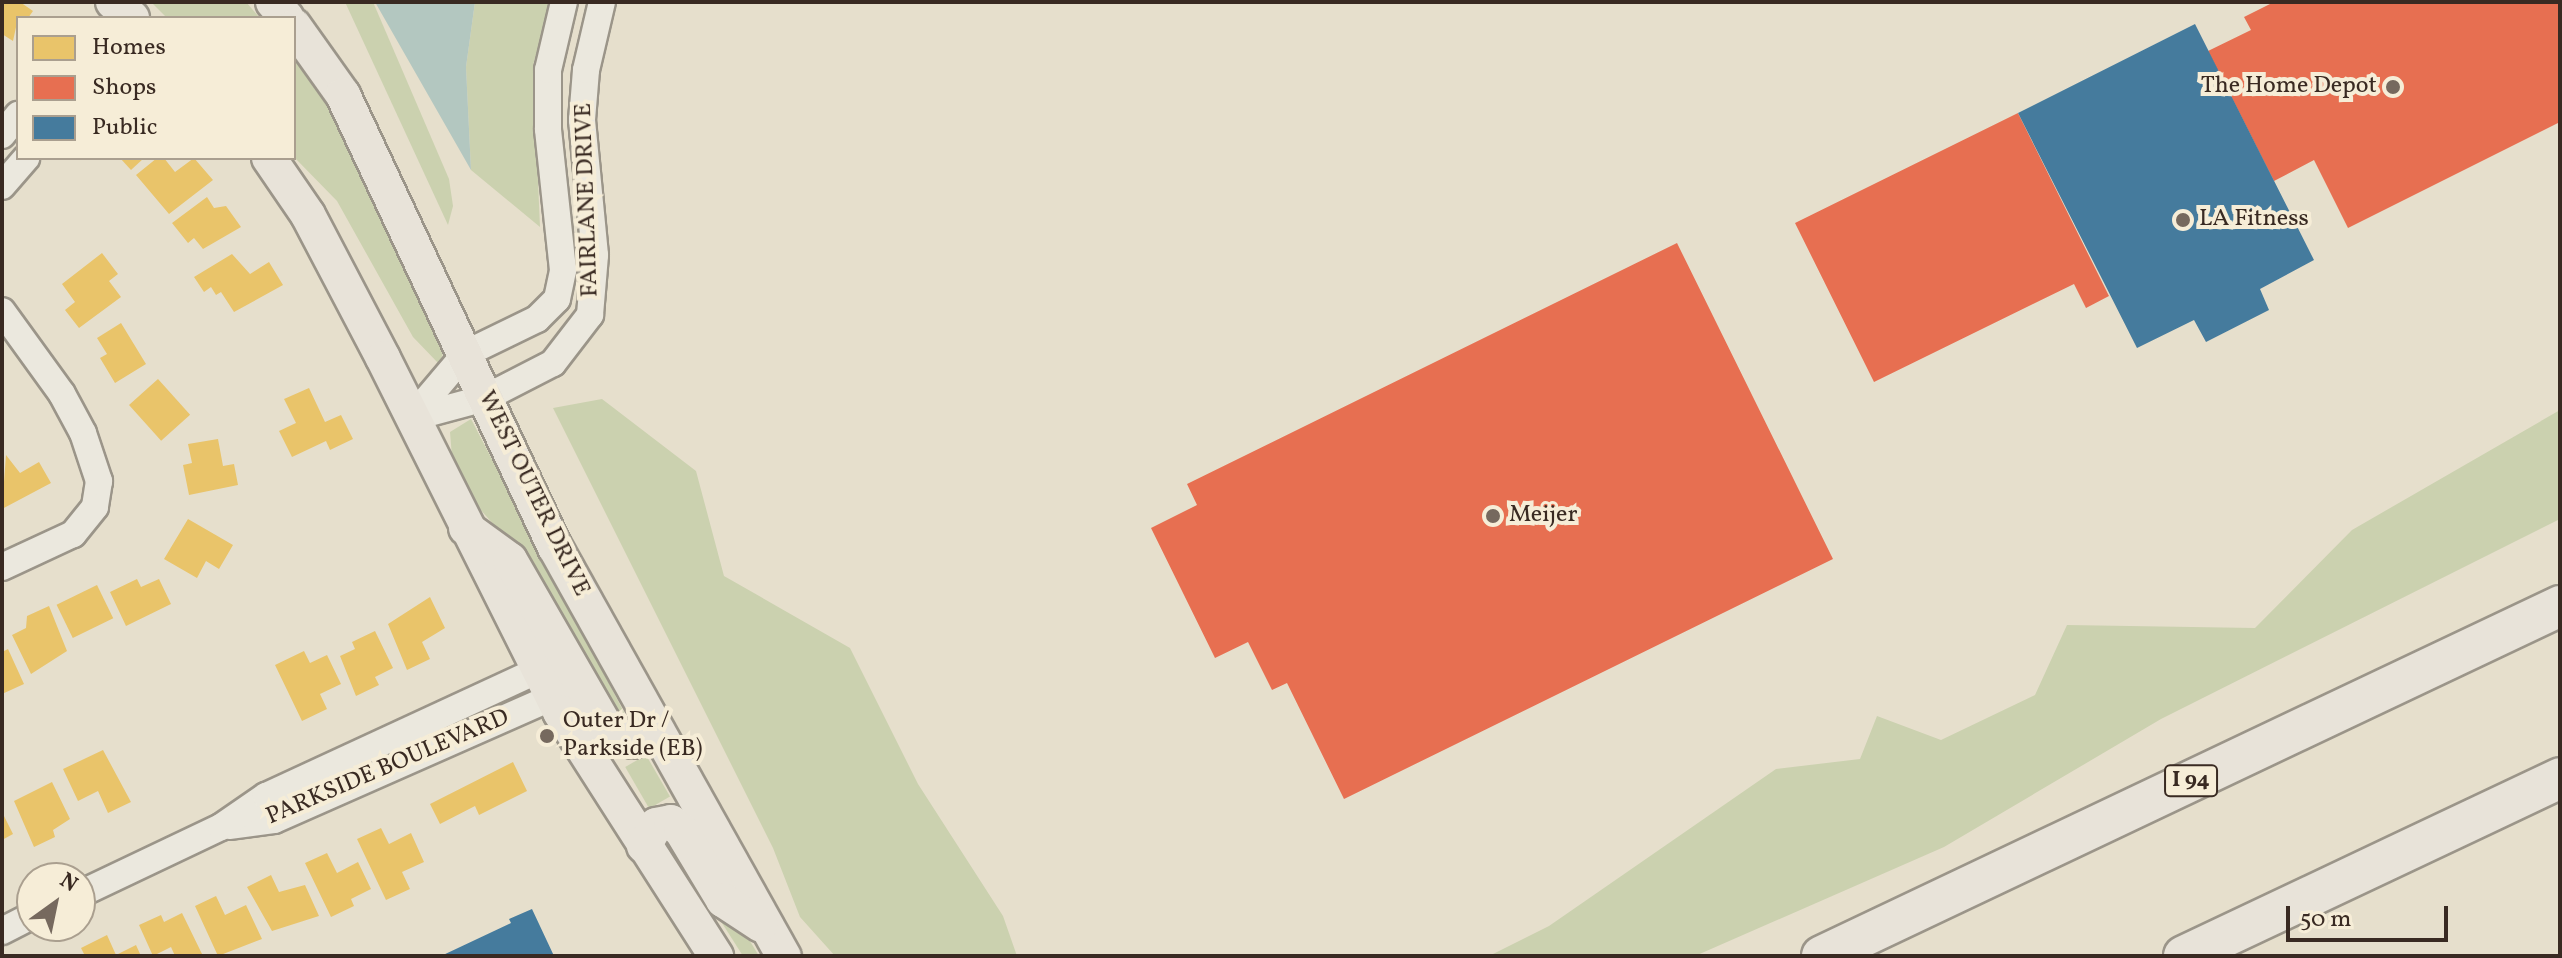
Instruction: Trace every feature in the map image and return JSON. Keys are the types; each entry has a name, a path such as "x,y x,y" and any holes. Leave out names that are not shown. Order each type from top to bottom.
{"highway":[{"name":"I 94","path":"1822,956 2560,606"},
{"path":"2184,956 2560,778"}],"main road":[{"path":"113,2 130,16"},
{"name":"WEST OUTER DRIVE","path":"296,29 343,95 555,547 776,943"},
{"path":"270,160 308,215 544,684 716,956"},
{"path":"465,528 510,560 610,734 633,741 649,719"},
{"path":"644,846 656,825 671,822 681,830 723,900 776,943"}],"street":[{"name":"FAIRLANE DRIVE","path":"411,418 465,354 549,311 562,284 548,129 548,70 564,2"},
{"name":"FAIRLANE DRIVE","path":"411,418 485,398 553,363 580,332 593,305 595,255 582,120 586,70 602,2"},
{"path":"2,135 16,118"},
{"path":"2,186 24,160"},
{"path":"2,311 53,381 83,433 96,464 97,498 73,534 2,567"},
{"name":"PARKSIDE BOULEVARD","path":"96,886 221,827 266,796 544,684"}],"green space":[{"path":"151,2 246,2 258,16 165,16"},
{"path":"345,2 373,2 449,179 453,206 448,225"},
{"path":"475,2 551,2 533,65 540,227 471,170 466,67"},
{"path":"296,60 330,108 444,351 439,364 413,337 337,201 296,159"},
{"path":"602,399 696,471 724,576 850,648 918,784 1003,916 1017,956 835,956 800,917 773,848 553,408"},
{"path":"2560,410 2560,519 2161,719 1944,847 1695,956 1489,956 1549,926 1776,769 1860,759 1877,716 1941,740 2035,695 2067,625 2255,628 2352,530"},
{"path":"471,419 628,720 622,730 510,543 479,508 452,457 450,432"},
{"path":"646,755 670,797 649,809 625,767"},
{"path":"671,843 742,928 759,956 743,956"}],"water":[{"path":"375,2 475,2 466,67 471,170"}],"building: Homes":[{"path":"2,2 20,2 33,11 29,16 16,16 13,41 2,34"},
{"path":"122,160 142,160 131,170"},
{"path":"155,160 166,160 175,172 196,160 213,180 169,214 136,175"},
{"path":"207,197 214,208 226,206 241,227 203,249 194,238 188,243 172,223"},
{"path":"102,253 118,274 109,281 121,297 79,328 65,310 75,302 62,284"},
{"path":"232,254 250,274 269,262 283,285 234,312 221,292 216,295 211,287 204,292 194,277"},
{"path":"121,323 146,364 115,383 100,358 107,354 97,338"},
{"path":"158,379 190,415 161,441 129,405"},
{"path":"309,388 325,422 341,415 353,439 330,450 326,441 292,457 279,431 296,423 284,399"},
{"path":"218,439 223,466 234,464 238,485 189,495 183,465 192,463 188,444"},
{"path":"6,455 20,473 39,462 51,483 2,509"},
{"path":"188,519 233,545 219,569 206,561 197,578 164,559"},
{"path":"137,579 141,587 159,579 171,604 126,626 110,592"},
{"path":"97,585 113,618 73,638 57,605"},
{"path":"430,597 445,628 422,642 430,659 407,670 388,624"},
{"path":"49,606 67,651 31,674 12,635 26,628 27,616"},
{"path":"375,631 393,668 375,677 379,685 356,696 340,656 355,649 352,642"},
{"path":"8,649 24,684 2,694 2,652"},
{"path":"304,651 310,663 327,655 341,684 320,694 327,709 302,721 275,665"},
{"path":"103,750 131,802 108,813 98,791 78,801 63,769"},
{"path":"513,762 527,791 479,815 475,806 440,824 430,804"},
{"path":"52,782 70,819 53,830 55,837 34,847 14,801"},
{"path":"2,812 13,834 2,840"},
{"path":"381,828 389,844 411,833 424,862 402,872 410,889 386,900 357,839"},
{"path":"327,853 337,873 358,862 371,889 351,899 354,906 331,917 305,863"},
{"path":"271,875 279,892 305,885 319,916 272,931 247,887"},
{"path":"216,896 225,915 246,905 262,939 218,956 195,906"},
{"path":"182,913 203,956 175,956 171,947 153,956 139,925 161,915 164,922"},
{"path":"107,935 116,955 136,945 141,956 85,956 81,948"}],"building: Shops":[{"name":"The Home Depot","path":"2274,2 2560,2 2560,122 2348,228 2314,160 2274,181 2208,51 2251,30 2244,17"},
{"path":"2018,113 2109,296 2086,308 2074,284 1874,382 1795,223"},
{"name":"Meijer","path":"1677,243 1833,559 1344,799 1287,683 1272,690 1248,642 1215,658 1151,528 1197,505 1187,484"}],"building: Public":[{"name":"LA Fitness","path":"2195,24 2314,260 2260,289 2269,310 2206,342 2194,320 2137,348 2018,113"},
{"path":"532,909 554,956 441,956 511,923 509,919"}],"place":[{"name":"The Home Depot","path":"2393,87"},
{"name":"LA Fitness","path":"2183,220"},
{"name":"Meijer","path":"1493,516"},
{"name":"Outer Dr / Parkside (EB)","path":"547,736"}]}
